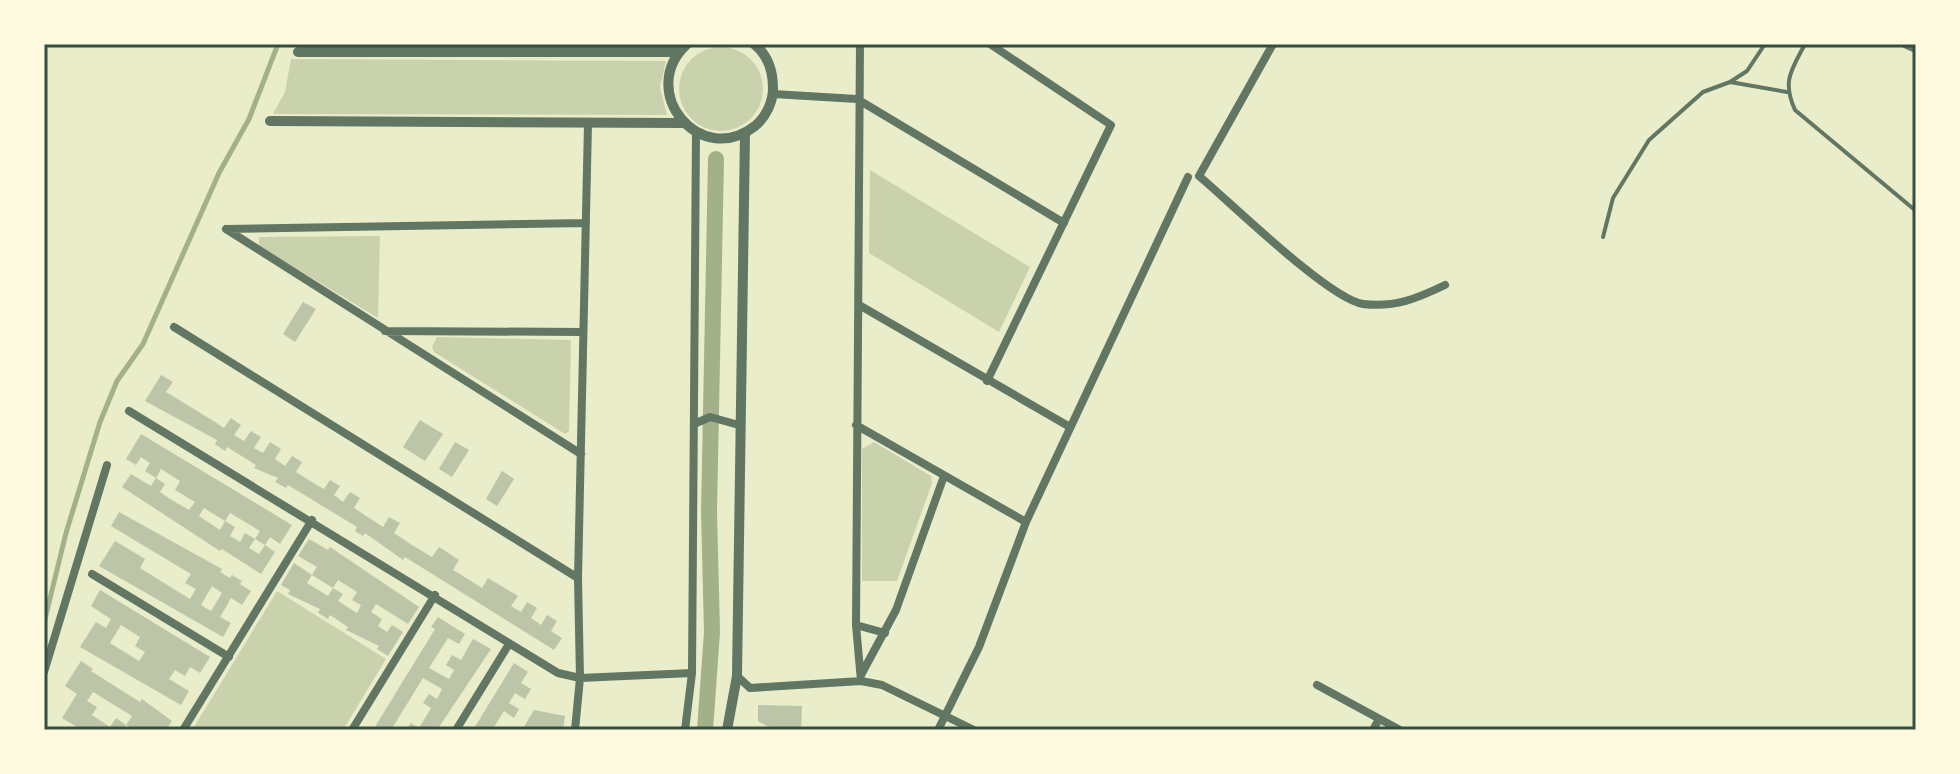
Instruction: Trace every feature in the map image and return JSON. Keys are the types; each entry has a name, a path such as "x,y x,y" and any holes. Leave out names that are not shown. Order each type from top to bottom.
{"street":[{"path":"298,52 683,48 667,80 668,96 683,123 696,133 729,138 745,133 763,116 773,94 768,61 754,44"},
{"path":"860,44 857,99 856,625 861,679"},
{"path":"987,381 1111,125 990,44"},
{"path":"1273,44 1199,176 1331,288 1361,304 1409,303 1445,285"},
{"path":"1905,44 1916,49"},
{"path":"773,94 857,99 1064,223"},
{"path":"270,121 683,123"},
{"path":"575,730 580,678 578,578 588,124"},
{"path":"685,730 692,673 697,422 696,133"},
{"path":"727,730 737,676 735,422 745,133"},
{"path":"938,730 979,647 1026,522 1188,177"},
{"path":"581,454 226,229 586,223"},
{"path":"859,305 1070,427"},
{"path":"174,327 578,578"},
{"path":"384,331 583,332"},
{"path":"129,411 435,595 558,673 580,678 692,673"},
{"path":"697,422 735,422"},
{"path":"856,425 1026,522"},
{"path":"44,672 107,465"},
{"path":"861,679 885,633 944,476"},
{"path":"183,730 312,520"},
{"path":"92,574 229,657"},
{"path":"352,730 435,595"},
{"path":"856,625 885,633"},
{"path":"456,730 509,644"},
{"path":"737,676 750,688 861,679 896,688 974,730"},
{"path":"1317,685 1400,730"},
{"path":"1373,730 1379,719"}],"lane":[{"path":"1603,237 1613,198 1649,140 1703,92 1730,82 1747,71 1765,44"},
{"path":"1805,44 1790,74 1787,92 1795,110 1916,211"},
{"path":"1730,82 1787,92"}],"green space":[{"path":"721,47 737,50 751,59 760,73 763,89 760,105 751,119 737,128 721,131 705,128 691,119 682,105 679,89 682,73 691,59 705,50"},
{"path":"291,59 666,61 660,87 667,115 273,114 285,92"},
{"path":"870,170 1030,267 999,332 869,253"},
{"path":"380,236 378,318 259,246 259,237"},
{"path":"437,337 571,340 569,431 565,434 434,352 432,347"},
{"path":"874,442 931,476 932,483 897,581 862,581 862,449"},
{"path":"277,591 386,659 343,730 198,730 194,727"}],"building":[{"path":"303,302 316,309 295,342 283,334"},
{"path":"161,375 173,382 166,392 224,428 231,418 241,425 234,435 244,441 251,431 261,437 254,448 263,453 270,442 281,449 275,459 285,466 292,456 302,462 296,472 324,489 330,480 340,486 334,495 343,502 350,492 360,498 354,508 383,527 389,517 400,523 394,533 432,557 439,547 459,560 453,570 482,588 488,578 518,596 511,606 521,612 527,602 537,608 531,618 541,625 547,615 557,621 551,631 562,638 554,650 405,557 403,560 365,533 363,536 355,531 357,527 288,485 286,488 275,482 278,478 254,468 256,465 227,447 225,451 215,444 217,440 145,401"},
{"path":"420,420 443,434 425,461 403,447"},
{"path":"141,434 292,525 280,544 270,537 265,545 275,552 261,574 122,487 131,474 151,486 156,478 145,471 150,463 141,457 136,465 126,459","holes":["161,469 180,481 175,490 195,502 189,510 160,492 165,484 156,478","204,508 225,521 220,530 199,516","230,513 260,531 255,539 245,533 240,542 230,536 235,527 225,521","255,539 265,545 259,554 249,548"]},
{"path":"455,442 469,450 452,477 439,469"},
{"path":"502,471 514,479 497,506 486,499"},
{"path":"119,512 222,569 220,572 230,578 232,575 242,581 240,584 251,591 242,605 231,598 220,617 231,623 223,637 99,566 115,541 145,559 140,568 190,599 196,589 185,583 191,574 111,526","holes":["212,586 222,593 211,611 201,605"]},
{"path":"309,539 328,550 330,547 419,607 408,624 376,604 371,612 382,619 378,626 387,632 392,625 403,632 388,656 377,649 379,646 346,630 348,627 330,615 328,619 318,613 320,609 288,594 290,590 281,585 294,563 312,575 317,567 298,556","holes":["312,575 333,588 328,596 307,583","338,580 357,592 352,600 361,605 357,613 338,601 343,594 333,588"]},
{"path":"100,590 210,657 200,673 190,667 185,676 175,670 169,679 189,691 181,705 80,647 96,622 106,628 111,619 91,606","holes":["121,625 140,637 135,646 145,652 139,661 110,643"]},
{"path":"438,617 465,634 459,644 448,638 429,668 449,679 454,670 446,665 452,655 461,660 473,639 491,649 437,730 406,730 411,723 419,728 431,708 423,703 429,694 437,699 442,689 423,678 391,730 373,730 435,629 431,627"},
{"path":"81,661 93,669 91,671 140,702 142,699 172,721 166,730 135,730 126,725 123,730 82,730 62,718 77,694 65,686","holes":["93,692 132,716 126,725 116,718 110,727 92,715 97,707 87,701"]},
{"path":"514,663 528,672 521,683 531,689 525,699 515,693 509,703 519,709 514,718 504,711 492,730 473,730"},
{"path":"758,705 802,706 801,730 774,730 758,721"},
{"path":"534,710 565,716 563,730 522,730"}],"waterway":[{"path":"44,623 66,533 100,422 117,381 143,344 219,173 249,119 278,44"},
{"path":"705,730 712,632 709,512 716,159"}]}
